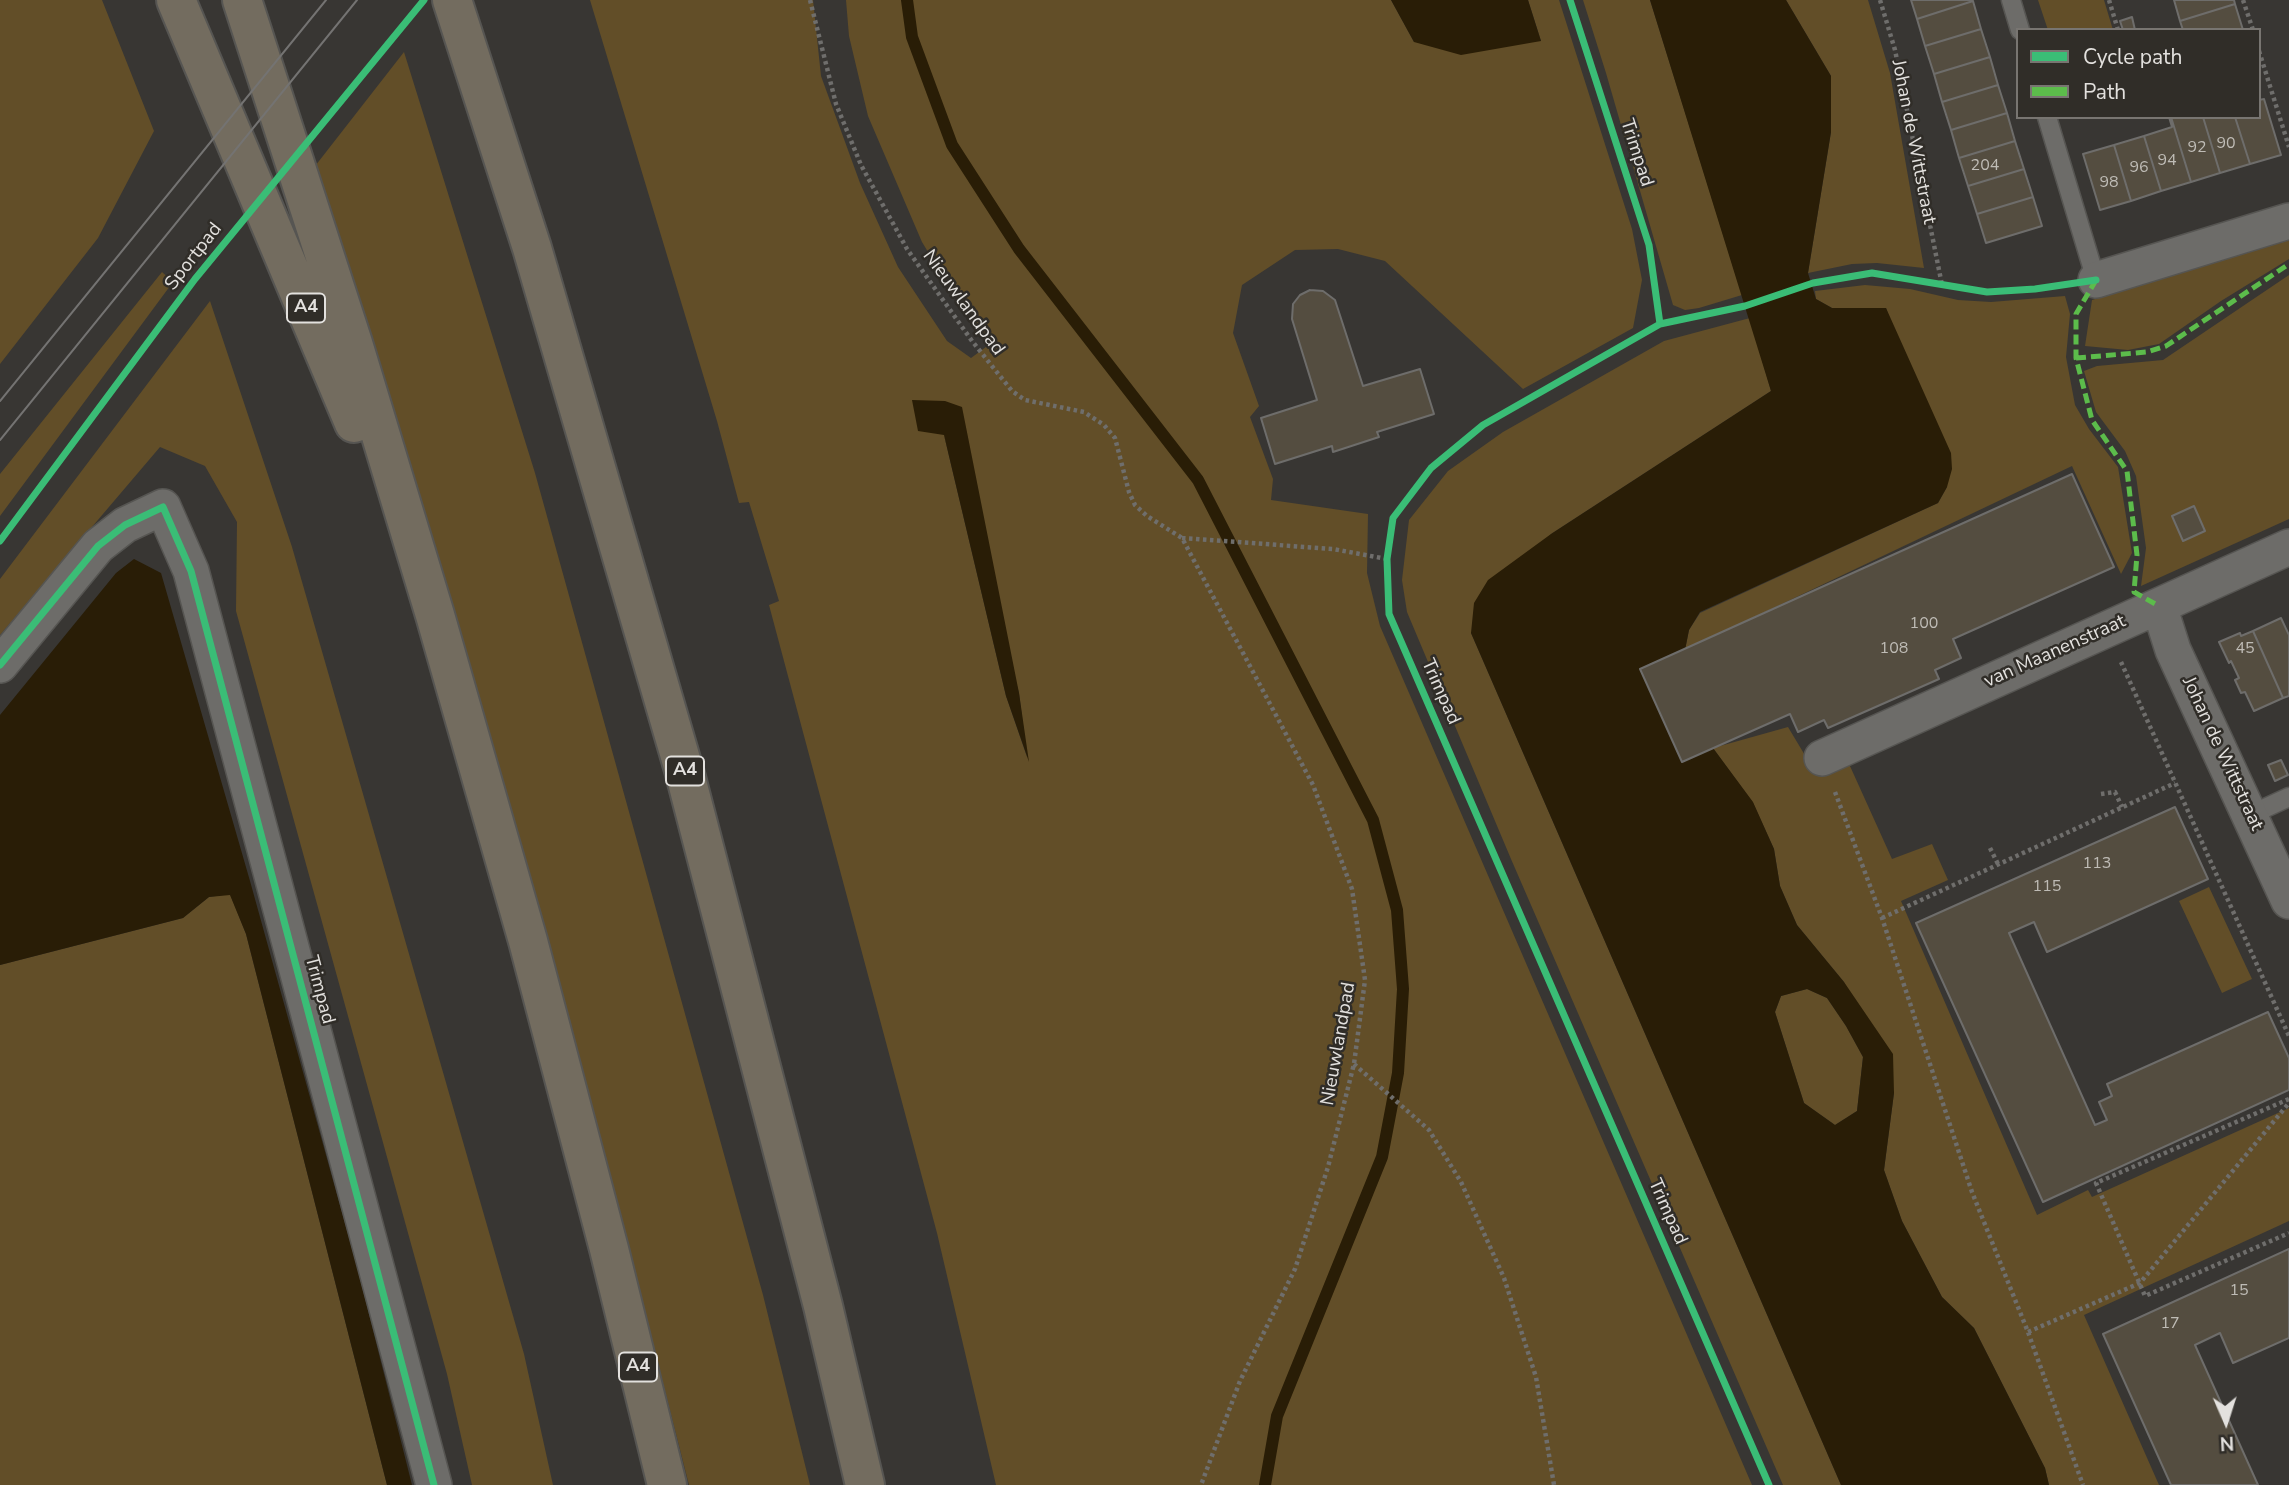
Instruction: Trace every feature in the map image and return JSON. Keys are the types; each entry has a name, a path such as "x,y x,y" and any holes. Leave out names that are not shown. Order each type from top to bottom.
{"highway":[{"name":"A4","path":"176,0 435,615"},
{"name":"A4","path":"243,0 353,343 435,615 528,941 667,1485"},
{"name":"A4","path":"452,0 536,261 684,770 823,1306 865,1485"},
{"name":"A4","path":"462,0 474,65"}],"street":[{"path":"2096,280 2289,221"},
{"name":"Trimpad","path":"0,665 99,546 125,525 163,507 191,571 434,1485"},
{"name":"van Maanenstraat","path":"1822,758 2289,547"},
{"name":"Johan de Wittstraat","path":"2159,606 2173,650 2289,901"}],"lane":[{"path":"2011,0 2019,28"},
{"path":"2048,119 2096,280"},
{"path":"2250,815 2289,797"}],"path":[{"path":"2109,0 2117,28"},
{"path":"2243,0 2252,28"},
{"path":"2261,57 2289,146"},
{"path":"1930,283 1953,287"},
{"path":"1387,573 1389,546"},
{"path":"2106,629 2289,1036"},
{"path":"1822,758 1882,918 1972,1192 2028,1332 2083,1485"},
{"path":"1882,918 2175,783"},
{"path":"2101,794 2115,792 2122,807"},
{"path":"1990,848 1998,864"},
{"path":"1354,1064 1429,1130 1461,1182 1504,1278 1536,1377 1554,1485"},
{"path":"2028,1332 2140,1283 2289,1101"},
{"path":"2289,1101 2096,1183 2145,1296 2289,1233"}],"shaded area":[{"path":"0,0 102,0 154,131 98,238 0,364"},
{"path":"590,0 813,0 821,76 860,183 898,267 947,341 971,358 990,344 985,334 960,305 922,242 868,116 849,36 846,0 1391,0 1414,42 1541,41 1528,0 1559,0 1632,229 1642,280 1633,328 1523,389 1385,261 1338,249 1295,250 1242,285 1233,333 1259,406 1250,417 1273,479 1271,500 1368,514 1367,573 1380,626 1752,1485 996,1485 937,1233 769,605 779,601 749,502 739,503 717,421","holes":["944,435 1019,693 1027,757 1006,696"]},
{"path":"1391,0 1528,0 1541,41 1461,55 1414,42"},
{"path":"1583,0 1650,0 1742,295 1699,308 1685,310 1673,305"},
{"path":"1650,0 1786,0 1831,76 1831,132 1808,273 1816,299 1832,308 1886,308 1951,453 1952,469 1947,487 1938,503 1700,612 1689,630 1685,650 1640,670 1682,762 1713,748 1753,802 1774,849 1780,886 1797,925 1844,982 1893,1054 1894,1093 1884,1170 1902,1221 1942,1297 1974,1328 2045,1468 2049,1485 1841,1485 1471,633 1474,603 1488,580 1551,534 1771,391","holes":["1807,989 1827,998 1863,1057 1857,1111 1835,1125 1804,1103 1775,1012 1781,996"]},
{"path":"1786,0 1868,0 1890,73 1924,268 1877,263 1852,264 1808,273 1831,132 1831,76"},
{"path":"2038,0 2104,0 2112,28 2047,28"},
{"path":"404,52 535,473 763,1295 810,1485 689,1485 648,1324 377,376 312,170"},
{"path":"2289,236 2289,259 2159,344 2128,350 2085,346 2092,300"},
{"path":"162,272 173,282 0,516 0,474"},
{"path":"2289,275 2289,519 2141,586 2146,548 2136,476 2125,451 2096,412 2084,371 2097,366 2163,360"},
{"path":"1865,285 1910,289 1958,300 1991,302 2065,296 2070,314 2066,357 2075,405 2089,429 2118,467 2132,553 2121,574 2072,466 1685,650 1689,630 1700,613 1938,503 1947,487 1886,308 1832,308 1816,299 1815,291"},
{"path":"210,301 292,547 524,1354 553,1485 472,1485 447,1374 236,611 237,522 205,466 160,447 0,635 0,579"},
{"path":"1750,318 1771,391 1551,534 1471,633 1841,1485 1783,1485 1511,859 1407,612 1402,580 1409,520 1448,471 1503,432 1664,341"},
{"path":"912,400 945,401 962,407 1019,693 1029,762 1006,696 944,435 918,431"},
{"path":"134,559 161,573 357,1267 412,1485 387,1485 246,934 230,895 209,897 183,918 0,965 0,715 116,573"},
{"path":"1788,727 1812,767 1845,755 1892,859 1932,844 1948,880 1901,901 2037,1215 2088,1190 2092,1197 2289,1108 2289,1221 2084,1315 2159,1485 2049,1485 2045,1468 1974,1328 1942,1297 1902,1221 1884,1170 1894,1093 1844,982 1797,925 1780,886 1774,849 1753,803 1713,748"},
{"path":"2209,887 2252,979 2222,993 2179,901"},
{"path":"230,894 246,934 387,1485 0,1485 0,965 183,918 209,897"},
{"path":"1807,989 1827,998 1863,1057 1857,1111 1835,1125 1804,1103 1775,1012 1781,996"}],"building":[{"path":"1911,0 1972,0 1973,1 1917,19"},
{"path":"2174,0 2234,0 2235,4 2180,21"},
{"path":"1973,1 1981,29 1925,46 1917,19"},
{"path":"2235,4 2242,28 2182,28 2180,21"},
{"path":"2132,17 2135,28 2122,28 2120,21"},
{"path":"1981,29 1990,57 1934,74 1925,46"},
{"path":"1990,57 1998,85 1942,102 1934,74"},
{"path":"1998,85 2007,113 1951,130 1942,102"},
{"path":"2264,99 2281,155 2250,164 2236,119 2261,119 2261,100"},
{"path":"2007,113 2015,141 1959,158 1951,130"},
{"path":"2170,119 2191,182 2161,191 2144,136 2172,127"},
{"path":"2172,119 2204,119 2220,173 2191,182"},
{"path":"2204,119 2236,119 2250,164 2220,173"},
{"path":"2144,136 2161,191 2131,201 2114,145"},
{"path":"2015,141 2024,169 1968,186 1959,158"},
{"path":"2114,145 2131,201 2100,210 2083,154"},
{"path":"2024,169 2033,197 1977,214 1968,186"},
{"path":"2033,197 2042,226 1986,243 1977,214"},
{"path":"1310,290 1323,291 1335,300 1363,386 1420,369 1434,414 1377,432 1379,437 1333,452 1332,446 1275,464 1261,418 1317,400 1292,319 1293,304 1300,295"},
{"path":"2072,474 2114,567 1953,639 1961,658 1935,670 1939,679 1828,728 1824,720 1798,732 1790,714 1682,762 1640,669"},
{"path":"2194,506 2205,531 2183,541 2172,516"},
{"path":"2281,618 2289,635 2289,696 2283,698 2253,631"},
{"path":"2253,631 2283,698 2254,711 2245,692 2241,693 2235,680 2239,678 2219,642"},
{"path":"2281,760 2288,775 2275,781 2268,765"},
{"path":"2175,807 2208,879 2047,952 2034,922 2009,933 2095,1125 2107,1120 2099,1102 2112,1096 2107,1084 2268,1012 2289,1058 2289,1090 2043,1202 1916,923"},
{"path":"2289,1249 2289,1338 2233,1363 2220,1333 2195,1345 2258,1485 2171,1485 2103,1334"}],"waterway":[{"path":"907,0 912,37 952,145 1019,249 1198,480 1373,820 1397,910 1403,989 1398,1073 1382,1157 1277,1416 1265,1485"}],"tram line":[{"path":"0,401 326,0"},
{"path":"0,440 357,0"}],"marked path":[{"path":"2076,358 2147,352 2166,346 2289,264"},
{"path":"2096,280 2076,314 2076,358 2092,420 2127,471 2137,555 2134,592 2159,606"}],"cycle path":[{"name":"Sportpad","path":"0,541 195,279 424,0"},
{"path":"1570,0 1649,245 1660,324 1483,425 1431,468 1393,518 1387,559 1389,614 1769,1485"},
{"path":"1660,324 1745,306 1813,283 1872,273 1987,292 2035,289 2096,280"},
{"path":"0,665 98,546 125,525 163,507 191,571 434,1485"}]}
